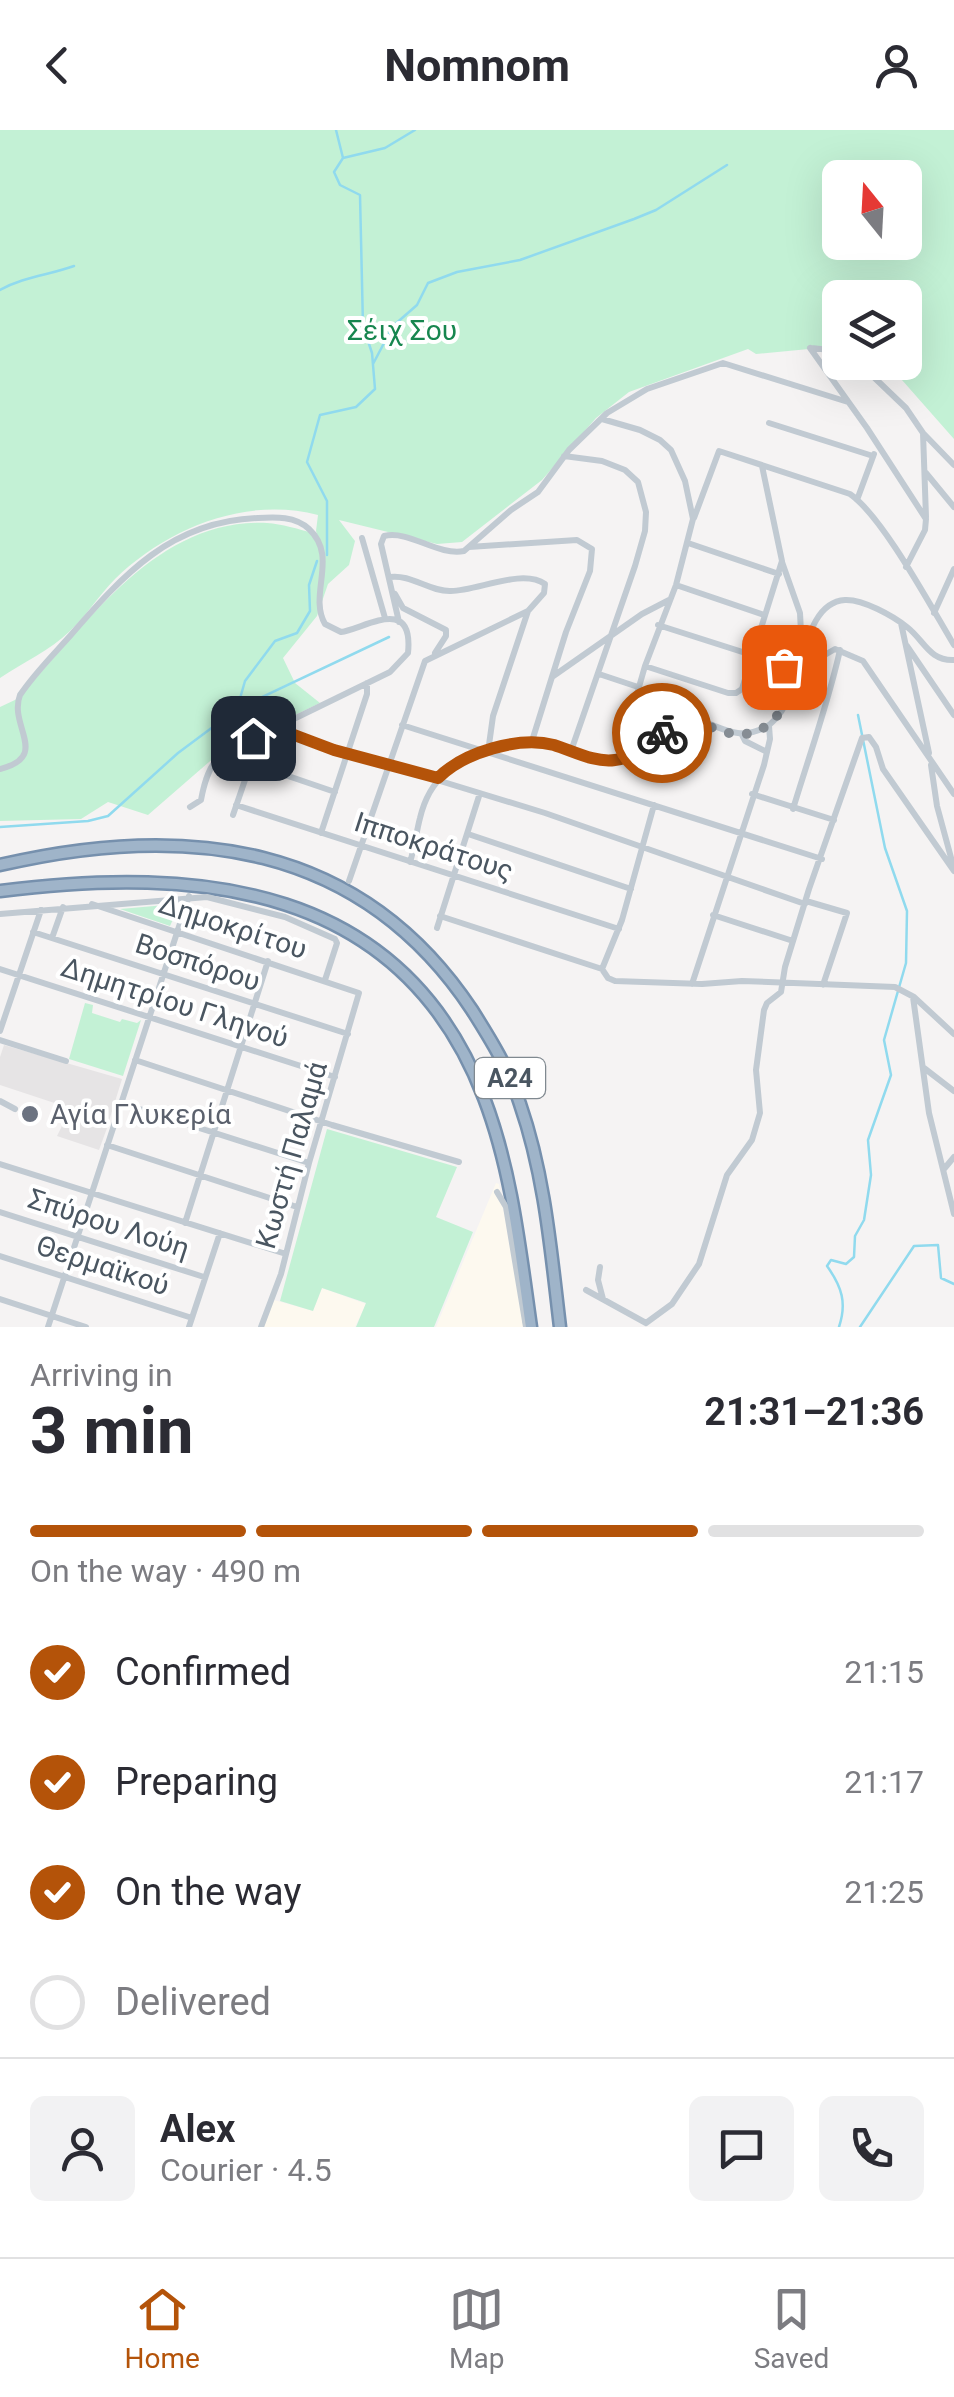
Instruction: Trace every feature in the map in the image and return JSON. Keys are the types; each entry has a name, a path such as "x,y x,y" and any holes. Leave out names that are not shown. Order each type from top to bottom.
{"highway":[{"name":"Α24","path":"0,865 39,856 140,848 244,852 320,876 362,898 403,928 435,959 462,994 490,1038 514,1088 540,1183 560,1327"},
{"name":"Α24","path":"0,891 104,881 219,886 323,918 395,964 444,1024 483,1095 511,1198 529,1327"}],"street":[{"path":"822,349 810,348 822,365"},
{"path":"469,547 538,492 564,456 600,418 635,394 719,364 848,402"},
{"path":"833,380 926,519"},
{"path":"877,380 954,465"},
{"path":"600,418 640,430 669,448 685,481 694,519"},
{"path":"769,424 873,456"},
{"path":"906,568 923,536 926,519 923,433"},
{"path":"857,500 878,447"},
{"path":"618,760 638,687 676,585 717,452 819,482 857,500 954,644"},
{"path":"564,456 619,466 633,475 642,492 645,531 571,751"},
{"path":"762,466 782,562 800,613 802,657"},
{"path":"924,471 954,507"},
{"path":"0,769 19,762 25,750 26,737 16,707 24,688 118,580 162,547 217,522 248,518 296,520 310,530 322,551 320,611 326,624 348,632 385,618 398,623"},
{"path":"190,808 201,800 209,766 227,750 396,668 408,653 408,640 398,623 380,544 386,535 394,534 454,553 469,547 577,540 591,548 590,571 532,741"},
{"path":"362,538 385,618"},
{"path":"688,543 779,574"},
{"path":"645,666 732,694 742,689 782,562"},
{"path":"934,613 954,569"},
{"path":"390,577 400,576 448,592 490,582 540,580 546,586 528,611 494,716 488,752"},
{"path":"676,585 764,616"},
{"path":"349,882 422,665 446,636 446,630 402,608 391,589"},
{"path":"551,678 668,600"},
{"path":"410,862 422,809 438,778 462,762 488,752 532,741 604,760 618,760 682,721 742,734 769,726 780,714 816,622 828,604 856,601 900,622 934,656 954,660"},
{"path":"434,654 528,611"},
{"path":"900,622 954,871"},
{"path":"658,625 799,670 835,649 862,661 954,794"},
{"path":"905,644 954,715"},
{"path":"793,810 840,650"},
{"path":"598,674 638,687"},
{"path":"322,833 367,694 367,683"},
{"path":"402,725 822,858"},
{"path":"692,984 767,752 769,726"},
{"path":"273,727 642,845 726,877 847,913 823,985"},
{"path":"232,815 264,734"},
{"path":"742,734 745,741 767,752"},
{"path":"586,1290 646,1325 672,1304 699,1264 726,1175 752,1140 760,1113 756,1070 764,1010 781,992 806,902 860,740 868,737 876,747 883,769 954,871"},
{"path":"250,763 336,792"},
{"path":"437,928 480,794"},
{"path":"752,794 834,820"},
{"name":"Ιπποκράτους","path":"236,805 619,929"},
{"path":"602,969 619,929 654,805"},
{"path":"468,834 631,888"},
{"path":"48,1327 188,896"},
{"path":"0,914 210,897 302,923 335,939 325,980"},
{"name":"Δημοκρίτου","path":"92,904 360,993"},
{"path":"52,938 63,907"},
{"path":"0,1031 40,910"},
{"path":"440,916 602,969 614,982 742,981 895,987 913,996 954,1034"},
{"path":"713,916 794,941"},
{"name":"Βοσπόρου","path":"33,932 348,1034"},
{"path":"185,1223 268,961"},
{"name":"Δημητρίου Γληνού","path":"0,969 335,1078"},
{"name":"Κωστή Παλαμά","path":"261,1327 286,1254 360,993"},
{"path":"913,996 927,1103 954,1214"},
{"path":"0,1040 66,1060"},
{"path":"135,1060 459,1162"},
{"path":"924,1068 954,1090"},
{"path":"0,1101 14,1109"},
{"path":"121,1103 309,1163"},
{"path":"107,1145 298,1207"},
{"path":"944,1170 954,1156"},
{"path":"0,1164 286,1254"},
{"path":"498,1192 506,1207 529,1327"},
{"name":"Σπύρου Λούη","path":"0,1212 204,1277"},
{"path":"188,1327 220,1234"},
{"name":"Θερμαϊκού","path":"0,1256 192,1318"},
{"path":"600,1266 598,1280 604,1300"},
{"path":"0,1300 86,1327"}],"shaded area":[{"path":"4,1045 122,1079 109,1121 0,1085"},
{"path":"67,1116 107,1128 99,1150 57,1136"},
{"path":"496,1183 524,1327 436,1327"},
{"path":"322,1288 366,1304 355,1327 264,1327 274,1300 313,1311"}],"green space":[{"name":"Σέιχ Σου","path":"0,130 954,130 954,439 902,380 922,380 922,280 822,280 822,348 756,354 748,349 629,392 596,418 542,480 462,542 437,544 339,520 355,541 349,565 328,584 317,616 283,658 295,683 320,703 224,749 148,815 108,802 81,819 0,821 0,707 17,699 97,610 156,558 190,538 227,526 278,524 313,533 320,543 316,531 318,515 291,510 236,513 183,531 115,579 82,618 45,650 0,678"},
{"path":"177,904 170,926 120,909"},
{"path":"85,1003 93,1005 92,1013 120,1022 141,1020 123,1076 69,1059"},
{"path":"327,1129 457,1167 436,1217 473,1232 434,1327 356,1327 366,1303 322,1288 313,1311 280,1301"}],"waterway":[{"path":"336,130 343,158"},
{"path":"327,555 327,501 307,462 320,415 356,407 375,389 372,353 363,326 360,195 340,185 334,172 343,158 385,148 415,130"},
{"path":"373,364 393,326 417,305 428,283 457,272 520,260 634,219 656,210 727,165"},
{"path":"0,290 74,266"},
{"path":"0,827 108,816 178,753 237,709 245,681 275,641 297,633 310,611 309,585 317,561"},
{"path":"237,709 389,637"},
{"path":"839,1327 842,1295 827,1266 831,1260 846,1264 854,1257 855,1236 864,1220 871,1175 868,1140 891,1075 884,1040 906,963 907,911 885,848 858,715"},
{"path":"860,1327 914,1246 938,1245 941,1278 954,1284"}],"way so far":[{"path":"662,733 688,720 735,734 769,726 780,714 799,670 784,667"}],"place":[{"name":"Αγία Γλυκερία","path":"30,1114"}],"route":[{"path":"253,738 273,727 334,750 438,778 471,758 525,742 613,761 630,756 662,733"}]}
